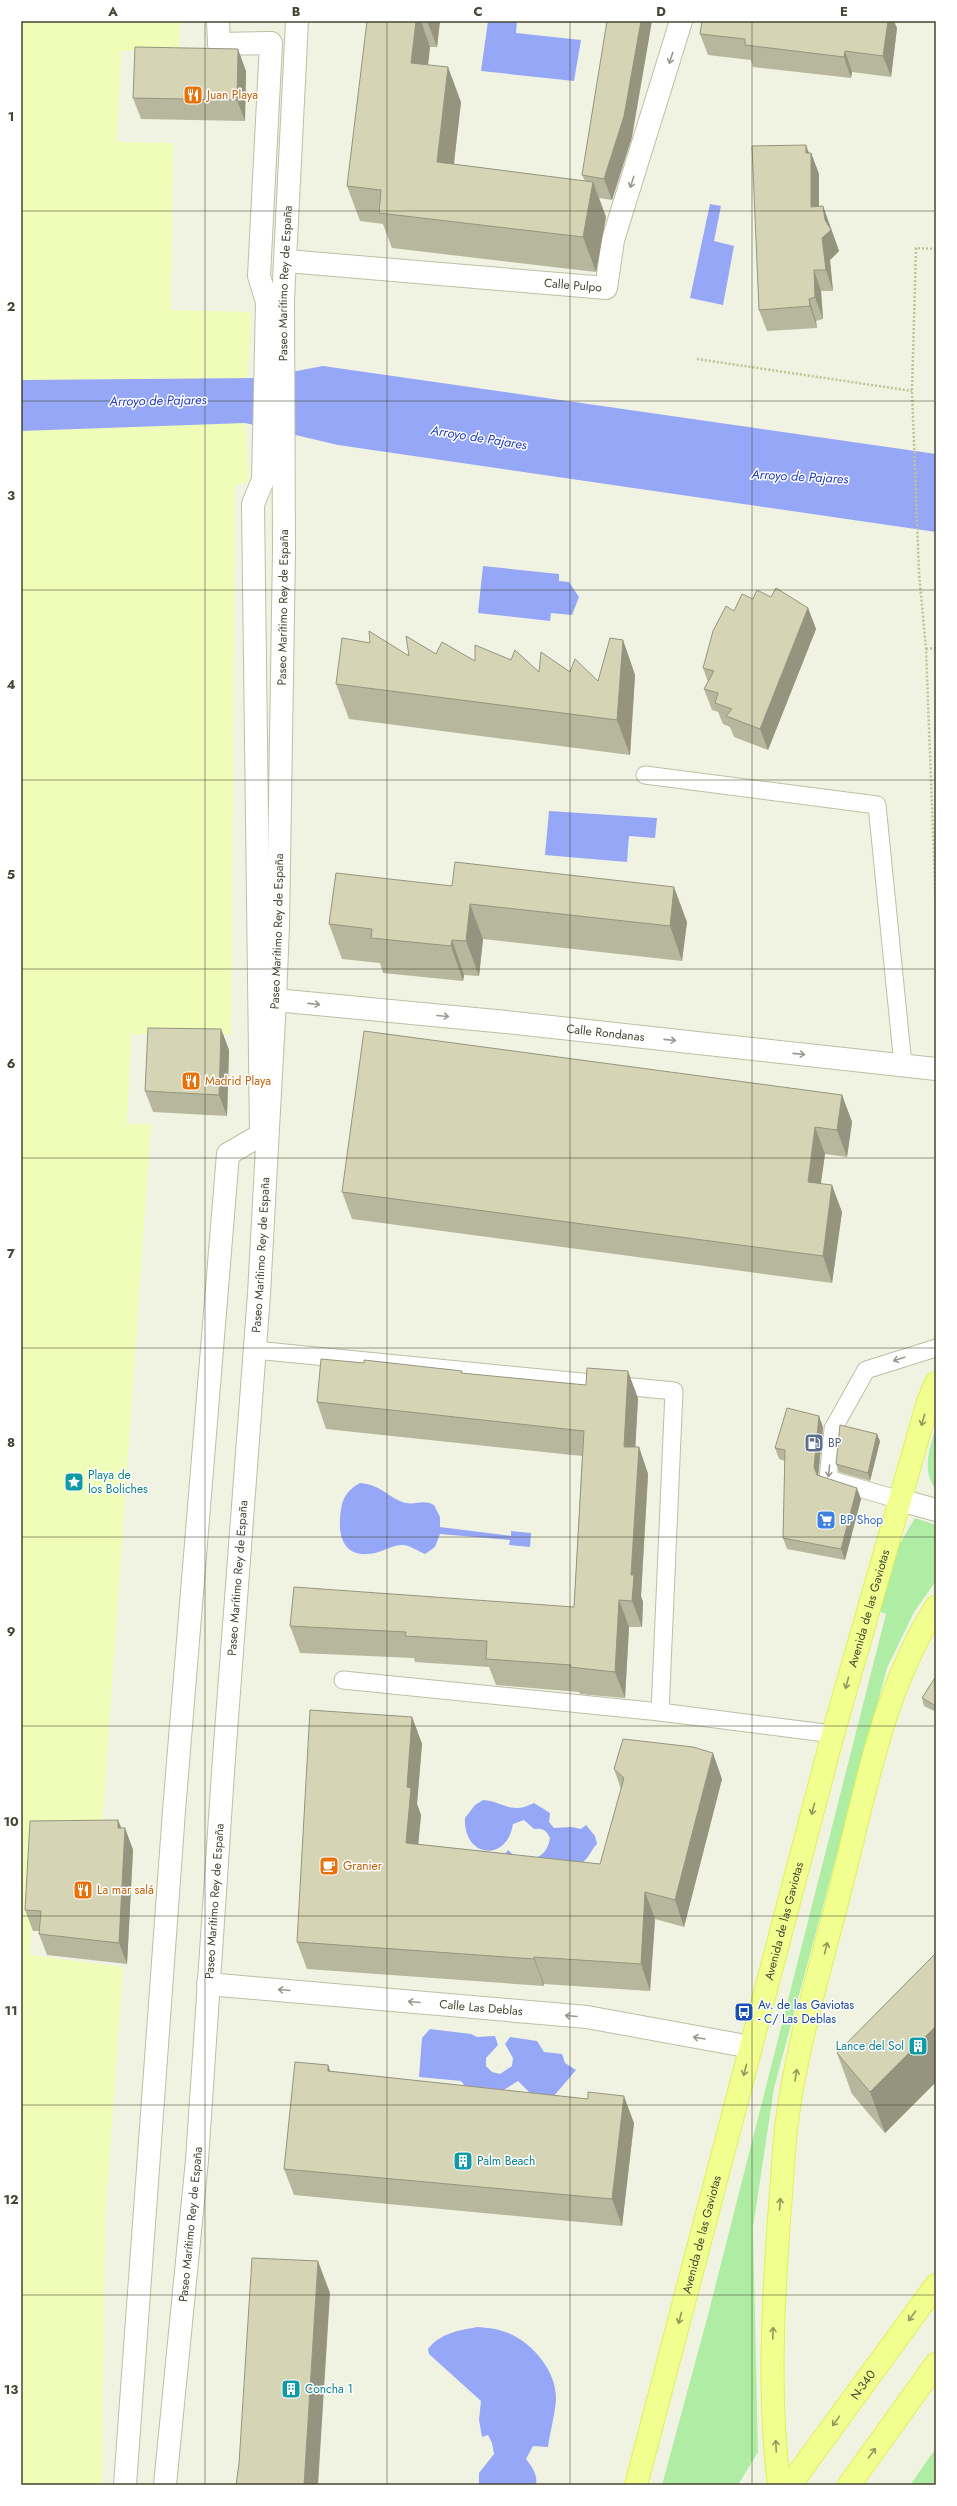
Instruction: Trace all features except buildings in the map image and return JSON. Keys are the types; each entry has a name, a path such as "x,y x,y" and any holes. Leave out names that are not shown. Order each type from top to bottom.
{"main road":[{"name":"Avenida de las Gaviotas","path":"636,2485 833,1734 928,1402 936,1383"},
{"path":"779,2485 772,2372 776,2263 786,2127 798,2060 866,1784 896,1682 919,1634 936,1607"},
{"name":"N-340","path":"790,2485 936,2285"},
{"path":"849,2485 936,2364"}],"street":[{"path":"218,21 219,44 271,42 258,276 275,301"},
{"name":"Paseo Marítimo Rey de España","path":"165,2485 197,2160 208,1984 254,1350 275,1000 279,894 284,550 273,479 275,301 287,261 297,21"},
{"name":"Calle Pulpo","path":"287,261 606,288 613,240 681,21"},
{"path":"125,2485 175,1803 228,1154 261,1135 253,504 273,479"},
{"name":"Calle Rondanas","path":"275,1000 514,1023 936,1069"},
{"path":"900,1500 936,1510"},
{"name":"Calle Las Deblas","path":"208,1984 587,2017 751,2047"}],"lane":[{"path":"645,775 877,804 903,1065"},
{"path":"900,1500 828,1479 833,1429 866,1370 936,1348"},
{"path":"254,1350 674,1391 660,1712"},
{"path":"343,1680 660,1712 833,1734"}],"path":[{"path":"936,249 916,248 912,391 920,573 926,649 936,911"},
{"path":"697,360 912,391"},
{"path":"926,649 936,648"}],"shaded area":[{"path":"936,1426 936,1490 931,1482 928,1459"},
{"path":"915,1518 936,1525 936,1581 914,1612 887,1668 774,2088 753,2227 758,2452 738,2485 662,2485 708,2315 886,1614 876,1610 892,1557"},
{"path":"936,2448 936,2485 910,2485"}],"sand":[{"name":"Playa de los Boliches","path":"21,21 180,21 179,52 121,51 117,142 173,143 171,310 251,312 245,423 249,481 235,486 231,1035 131,1034 127,1124 151,1124 101,1842 34,1840 30,1955 123,1967 105,2222 102,2485 21,2485"}],"water":[{"path":"488,21 517,21 516,33 581,40 574,81 481,71"},
{"path":"710,204 721,206 714,241 734,246 723,305 690,298"},
{"name":"Arroyo de Pajares","path":"323,366 936,454 936,532 338,445 245,423 21,431 21,380 259,378"},
{"path":"483,566 559,574 559,581 569,582 579,597 572,615 551,613 550,621 478,613"},
{"path":"549,811 657,818 655,838 629,836 627,862 545,855"},
{"path":"360,1483 374,1486 406,1503 427,1502 434,1505 440,1517 440,1527 511,1536 511,1531 531,1533 530,1547 509,1545 510,1540 440,1534 435,1547 425,1554 405,1545 395,1546 375,1553 355,1553 344,1543 341,1536 340,1518 342,1504 345,1497 350,1490"},
{"path":"483,1800 513,1808 519,1808 534,1803 550,1813 549,1822 554,1828 572,1827 581,1829 586,1825 595,1836 597,1844 584,1861 577,1866 569,1867 551,1861 529,1867 520,1866 512,1862 504,1855 508,1850 520,1858 534,1859 544,1852 548,1846 550,1838 549,1835 542,1829 534,1829 524,1820 513,1824 509,1837 503,1845 495,1850 486,1851 478,1848 471,1841 466,1831 465,1818 475,1805"},
{"path":"430,2029 471,2034 477,2037 495,2036 498,2045 486,2058 486,2066 492,2072 500,2074 512,2066 513,2058 505,2044 510,2037 537,2041 544,2052 562,2054 565,2063 576,2070 553,2097 536,2099 518,2081 496,2095 468,2090 461,2081 419,2077 422,2038"},
{"path":"478,2327 499,2330 522,2340 540,2357 552,2377 556,2399 548,2447 533,2446 526,2459 535,2474 536,2485 479,2485 479,2473 494,2454 492,2443 488,2435 482,2437 479,2420 481,2401 429,2354 428,2349 438,2339 457,2331"}],"place":[{"name":"Juan Playa","path":"193,95"},
{"name":"Madrid Playa","path":"191,1081"},
{"name":"BP","path":"814,1443"},
{"name":"Playa de los Boliches","path":"74,1482"},
{"name":"BP Shop","path":"826,1520"},
{"name":"Granier","path":"329,1866"},
{"name":"La mar salá","path":"83,1890"},
{"name":"Av. de las Gaviotas - C/ Las Deblas","path":"744,2012"},
{"name":"Lance del Sol","path":"918,2046"},
{"name":"Palm Beach","path":"463,2161"},
{"name":"Concha 1","path":"291,2389"}]}
